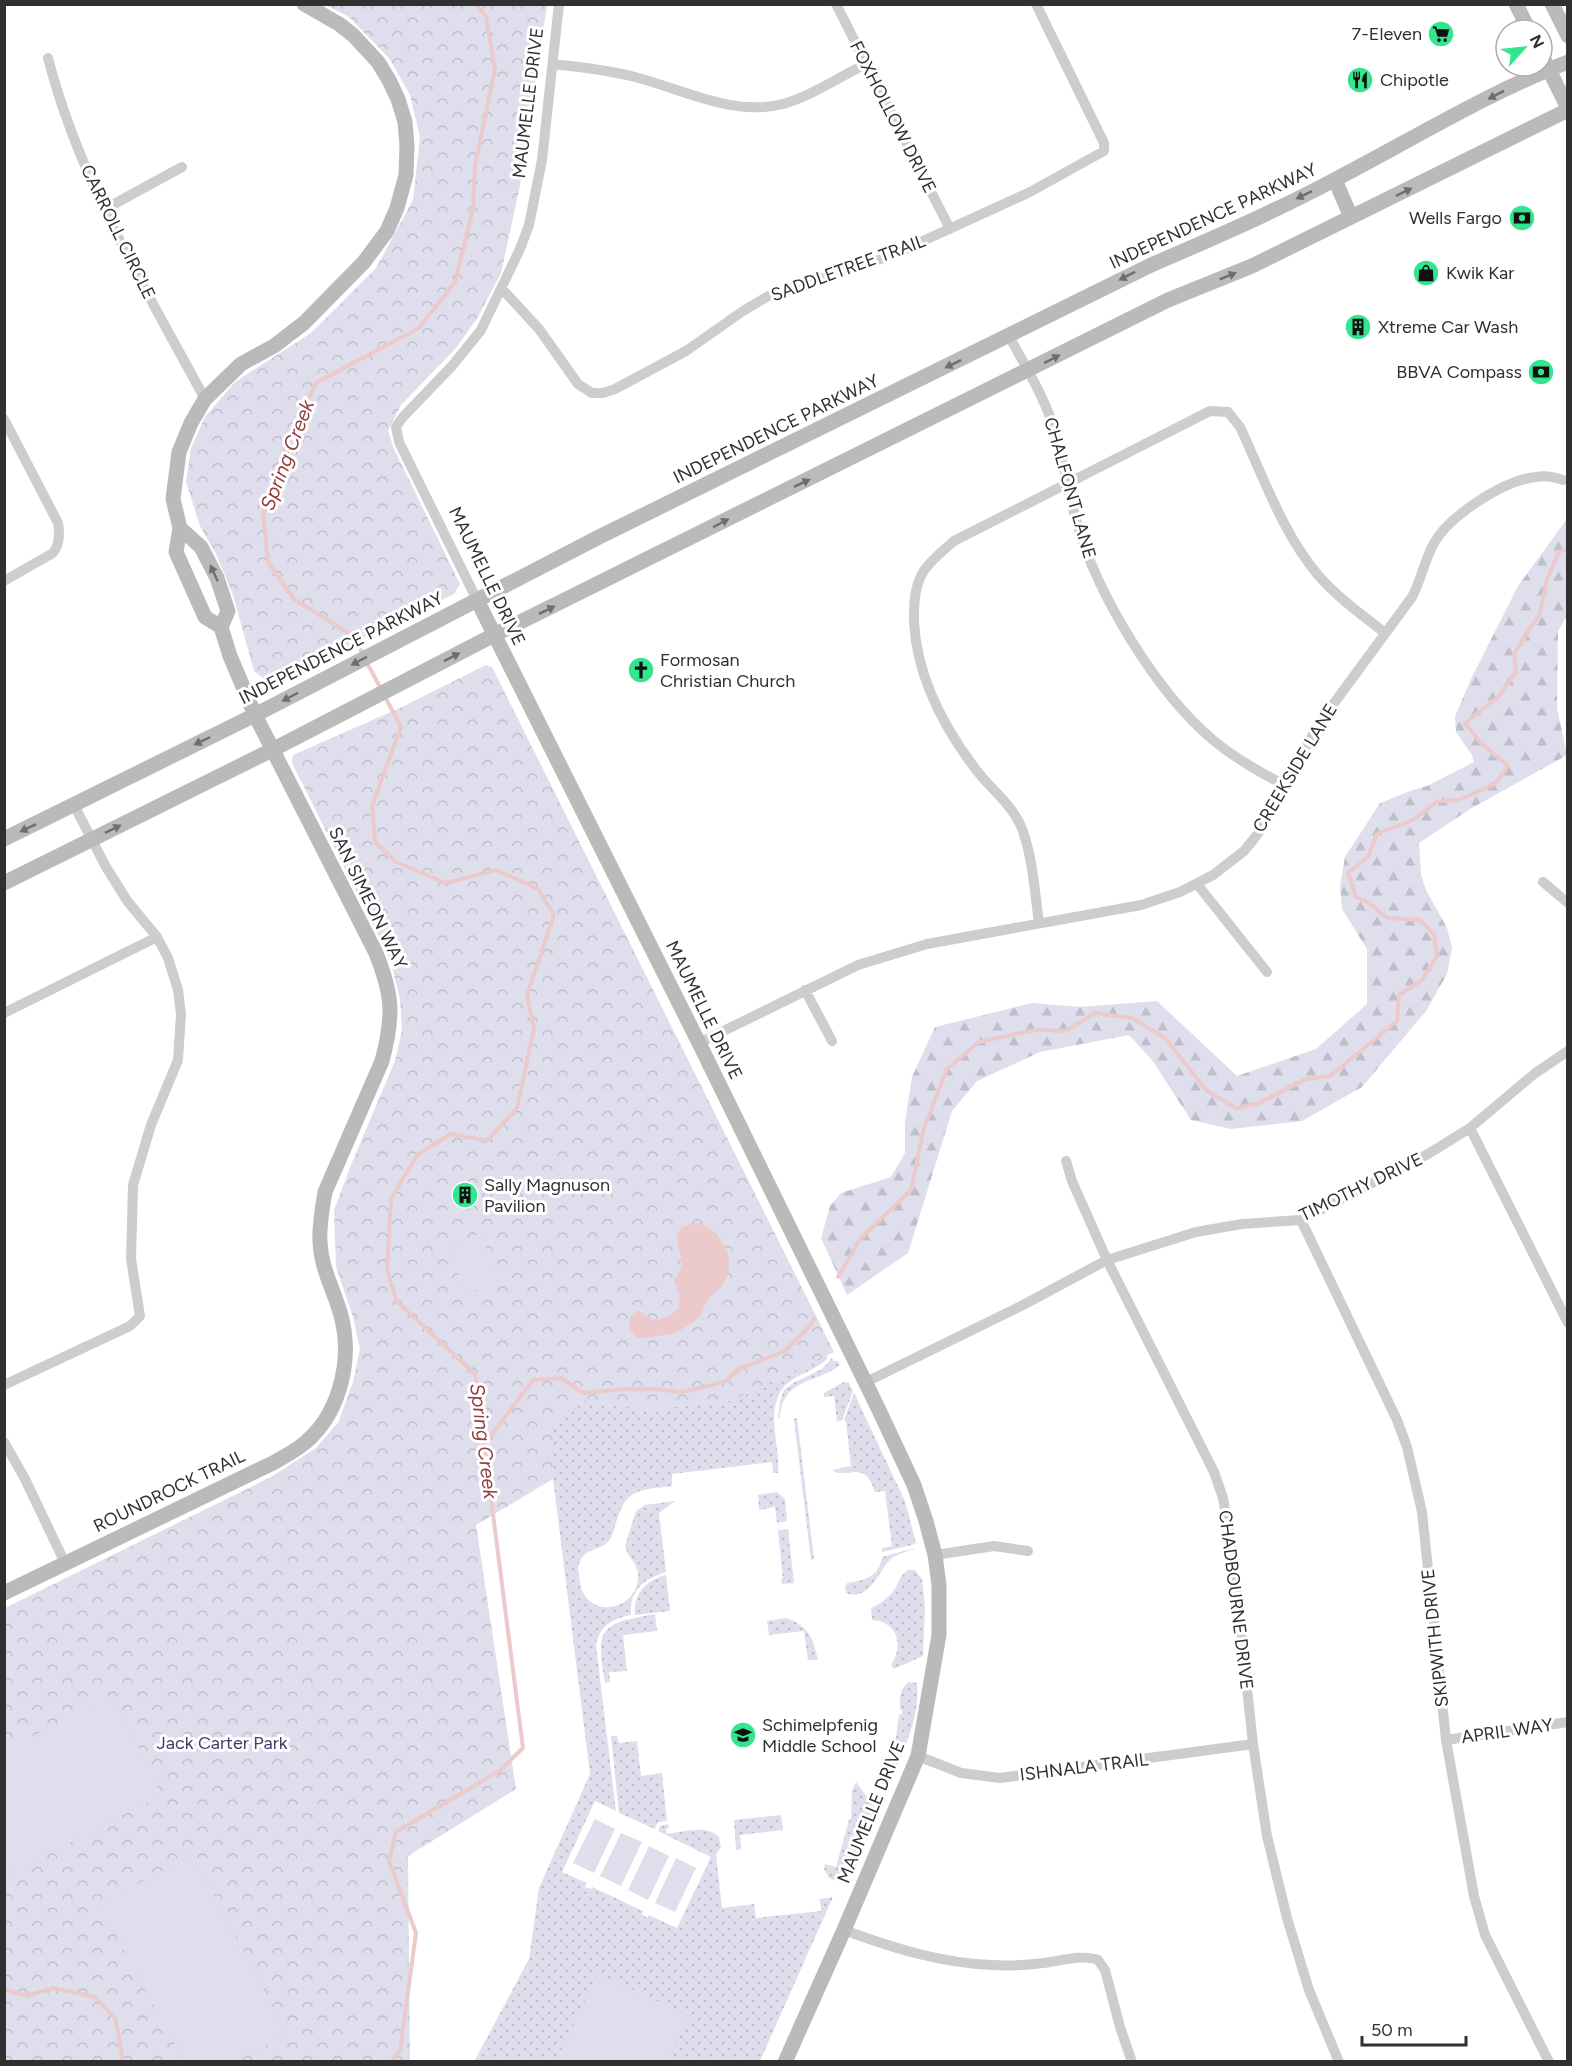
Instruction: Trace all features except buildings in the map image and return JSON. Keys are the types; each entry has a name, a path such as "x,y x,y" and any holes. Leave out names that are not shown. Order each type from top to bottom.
{"street":[{"name":"SAN SIMEON WAY","path":"221,627 205,617 176,552 180,528 173,498 179,452 191,423 205,399 241,364 274,346 304,323 364,262 387,231 398,208 406,175 405,122 398,99 384,70 353,35 339,24 304,4"},
{"name":"MAUMELLE DRIVE","path":"559,4 542,160 534,202 520,249 482,330 396,427 399,442 866,1382 914,1485 935,1555 939,1585 939,1635 918,1756 785,2061"},
{"name":"FOXHOLLOW DRIVE","path":"836,4 950,229"},
{"name":"SADDLETREE TRAIL","path":"502,289 539,329 578,384 592,393 603,393 615,389 686,351 770,295 890,256 1030,192 1104,151 1104,143 1036,4"},
{"path":"1516,4 1523,18"},
{"path":"1552,4 1568,36"},
{"name":"CARROLL CIRCLE","path":"48,58 64,117 83,162 105,209 205,399"},
{"path":"553,64 611,71 667,86 715,103 751,106 781,104 801,97 866,64"},
{"name":"INDEPENDENCE PARKWAY","path":"4,839 255,715 599,537 1010,336 1150,264 1237,228 1335,180 1518,78"},
{"path":"4,883 272,750 494,635 1028,372 1168,300 1252,266 1568,109 1553,78"},
{"path":"105,209 182,167"},
{"path":"1335,180 1351,217"},
{"name":"CHALFONT LANE","path":"1010,336 1050,416 1076,522 1091,563 1132,642 1156,677 1212,739 1244,763 1286,786"},
{"path":"1039,923 1030,861 1020,825 1000,794 979,774 954,739 926,686 916,645 913,599 923,573 954,541 1210,411 1228,412 1240,428 1299,549 1319,576 1345,602 1385,633"},
{"path":"4,581 46,559 58,547 60,532 58,523 5,423"},
{"name":"CREEKSIDE LANE","path":"699,1043 858,965 896,952 927,944 1141,905 1197,884 1244,851 1268,819 1318,725 1412,597 1420,582 1433,545 1443,530 1459,514 1514,483 1533,477 1548,476 1563,480"},
{"name":"SAN SIMEON WAY","path":"180,528 201,548 217,578 228,610 221,627 230,656 272,750 375,951 385,975 390,996 388,1039 382,1061 325,1192 322,1211 320,1243 324,1271 340,1312 345,1334 344,1377 333,1403"},
{"path":"4,1385 130,1326 140,1316 131,1259 133,1185 151,1125 178,1060 181,1014 178,990 168,958 157,937 128,902 74,805"},
{"path":"1543,882 1568,903"},
{"path":"1197,884 1267,972"},
{"path":"4,1013 157,937"},
{"path":"806,990 832,1041"},
{"name":"TIMOTHY DRIVE","path":"866,1382 1023,1305 1107,1260 1204,1230 1242,1224 1301,1220 1428,1154 1470,1128 1527,1080 1568,1051"},
{"path":"1470,1128 1568,1323"},
{"name":"CHADBOURNE DRIVE","path":"1066,1161 1072,1181 1107,1260 1214,1472 1223,1498 1232,1550 1253,1744 1267,1836 1287,1918 1309,1990 1339,2061"},
{"name":"SKIPWITH DRIVE","path":"1301,1220 1397,1420 1407,1447 1422,1512 1446,1740 1474,1896 1485,1935 1550,2061"},
{"name":"ROUNDROCK TRAIL","path":"4,1593 265,1466 299,1447 314,1434 333,1403"},
{"path":"4,1442 25,1479 65,1563"},
{"path":"935,1555 994,1546 1028,1551"},
{"name":"APRIL WAY","path":"1446,1740 1568,1722"},
{"name":"ISHNALA TRAIL","path":"918,1756 961,1773 1000,1778 1253,1744"},
{"path":"844,1930 893,1948 950,1962 994,1965 1086,1958 1098,1960 1105,1970 1120,2027 1132,2061"}],"green space":[{"path":"326,5 547,5 520,186 501,273 478,317 456,348 401,405 388,431 394,449 460,584 454,594 289,674 264,679 254,671 233,595 216,554 200,526 186,482 191,448 205,417 235,382 311,333 376,268 413,200 420,137 410,95 389,58 349,17"},
{"path":"1567,519 1567,616 1558,631 1557,708 1567,755 1470,809 1419,843 1421,875 1426,890 1447,928 1452,948 1447,974 1426,1011 1362,1087 1302,1121 1231,1129 1191,1120 1152,1060 1129,1035 1040,1052 977,1081 952,1111 908,1253 847,1295 821,1238 830,1206 841,1193 891,1177 905,1153 905,1122 912,1077 935,1027 1032,1003 1080,1007 1157,1001 1237,1076 1316,1049 1367,1004 1367,949 1342,909 1340,886 1345,857 1380,803 1427,786 1474,762 1472,755 1456,732 1455,716 1518,586"},
{"name":"Jack Carter Park","path":"486,665 492,667 834,1352 733,1400 650,1410 585,1401 553,1426 553,1479 476,1525 516,1789 408,1856 410,2061 5,2062 5,1608 271,1477 316,1448 339,1421 353,1382 360,1349 353,1317 336,1267 334,1210 395,1061 402,1030 400,999 390,959 292,763 293,755 402,707"},
{"path":"481,1233 496,1283 466,1294 449,1245"},
{"path":"827,1355 823,1363 788,1383 780,1392 774,1414 778,1473 773,1473 772,1462 672,1474 672,1486 638,1492 627,1500 610,1539 603,1546 585,1554 578,1568 584,1594 591,1602 600,1606 620,1605 635,1590 638,1579 636,1565 625,1546 636,1511 645,1505 675,1501 659,1513 666,1572 651,1578 635,1592 631,1615 608,1624 600,1632 596,1645 616,1811 595,1801 562,1872 587,1883 585,1887 591,1889 592,1887 643,1911 642,1914 647,1918 649,1915 677,1928 711,1857 658,1831 660,1826 668,1824 667,1834 701,1830 714,1833 719,1837 721,1847 716,1854 722,1908 754,1904 756,1918 821,1911 820,1899 833,1897 760,2061 474,2062 529,1959 539,1888 590,1774 553,1479 553,1425 585,1401 650,1410 733,1400"},
{"path":"832,1358 840,1365 794,1388 782,1404 778,1418 784,1390 822,1369"},
{"path":"844,1382 849,1383 853,1391 842,1420 837,1421 834,1396 824,1397 824,1393"},
{"path":"854,1393 905,1501 916,1543 912,1545 882,1552 882,1548 892,1546 885,1491 875,1492 871,1481 861,1473 838,1473 832,1470 851,1466 846,1421 844,1420"},
{"path":"797,1418 814,1559 811,1560 794,1419"},
{"path":"777,1492 785,1499 787,1521 777,1523 775,1507 759,1510 758,1495"},
{"path":"788,1529 794,1583 782,1584 778,1530"},
{"path":"915,1548 892,1558 866,1590 854,1595 846,1593 847,1583 870,1577 878,1570 882,1557"},
{"path":"908,1570 915,1570 922,1579 925,1608 923,1656 894,1669 891,1665 897,1650 896,1636 888,1625 872,1620 871,1608 889,1596"},
{"path":"666,1575 670,1611 635,1615 636,1601 642,1589 652,1580"},
{"path":"655,1614 657,1631 623,1635 627,1671 609,1672 610,1682 605,1683 601,1650 602,1639 606,1631 623,1621"},
{"path":"787,1618 800,1625 809,1634 818,1660 808,1660 804,1631 769,1635 767,1621"},
{"path":"909,1682 917,1683 916,1708 910,1734 892,1782 884,1786 881,1779 888,1761 892,1758 890,1757 896,1738 899,1715 902,1714 901,1694"},
{"path":"113,1696 162,1795 5,1876 5,1750"},
{"path":"611,1736 617,1736 619,1743 637,1741 641,1776 662,1773 667,1821 658,1822 655,1829 619,1813"},
{"path":"856,1782 876,1809 853,1873 842,1878 842,1883 829,1878 824,1869 825,1864 836,1867 851,1819 852,1791"},
{"path":"781,1815 783,1830 740,1835 741,1849 736,1850 734,1820"},
{"path":"595,1819 615,1829 594,1873 573,1863"},
{"path":"621,1833 642,1842 621,1886 600,1876"},
{"path":"649,1846 669,1856 648,1900 628,1890"},
{"path":"193,1855 287,2034 237,2061 184,2061 99,1904"},
{"path":"676,1858 696,1868 675,1912 655,1903"},
{"path":"598,1973 689,2016 667,2061 556,2061"}],"shaded area":[{"path":"700,1223 715,1234 726,1249 729,1257 728,1275 707,1301 699,1317 689,1325 674,1333 637,1338 631,1331 630,1317 638,1310 648,1318 659,1320 669,1316 678,1308 680,1294 674,1281 681,1267 678,1233 688,1225"}],"waterway":[{"name":"Spring Creek","path":"363,654 353,636 294,599 268,562 263,514 288,440 316,383 419,328 455,282 473,209 475,166 495,69 486,16 475,4"},
{"path":"838,1277 860,1239 911,1190 924,1128 947,1069 979,1042 1035,1030 1066,1031 1095,1013 1132,1018 1165,1038 1207,1091 1236,1108 1259,1103 1306,1079 1330,1076 1397,1021 1399,995 1422,980 1437,956 1434,934 1420,920 1387,918 1368,902 1356,897 1348,873 1368,857 1377,834 1413,820 1438,801 1458,800 1495,784 1508,766 1480,742 1465,723 1498,697 1516,672 1514,654 1540,613 1547,579 1559,552 1568,548"},
{"name":"Spring Creek","path":"366,661 381,689"},
{"name":"Spring Creek","path":"384,695 401,727 372,806 375,842 396,862 446,883 496,870 538,889 554,915 527,995 534,1029 517,1108 487,1141 451,1134 417,1155 391,1199 387,1270 397,1302 475,1374 523,1748 499,1771 396,1832 389,1861 416,1933 400,2051 391,2062"},
{"path":"484,1445 533,1380 561,1378 583,1393 627,1389 681,1392 700,1388 726,1381 738,1369 785,1351 814,1319"},
{"path":"4,1989 26,1996 54,1988 95,1997 116,2020 123,2062"}],"place":[{"name":"7-Eleven","path":"1441,34"},
{"name":"Chipotle","path":"1360,80"},
{"name":"Wells Fargo","path":"1522,218"},
{"name":"Kwik Kar","path":"1426,273"},
{"name":"Xtreme Car Wash","path":"1358,327"},
{"name":"BBVA Compass","path":"1541,372"},
{"name":"Formosan Christian Church","path":"641,670"},
{"name":"Sally Magnuson Pavilion","path":"465,1195"},
{"name":"Schimelpfenig Middle School","path":"743,1735"}]}
